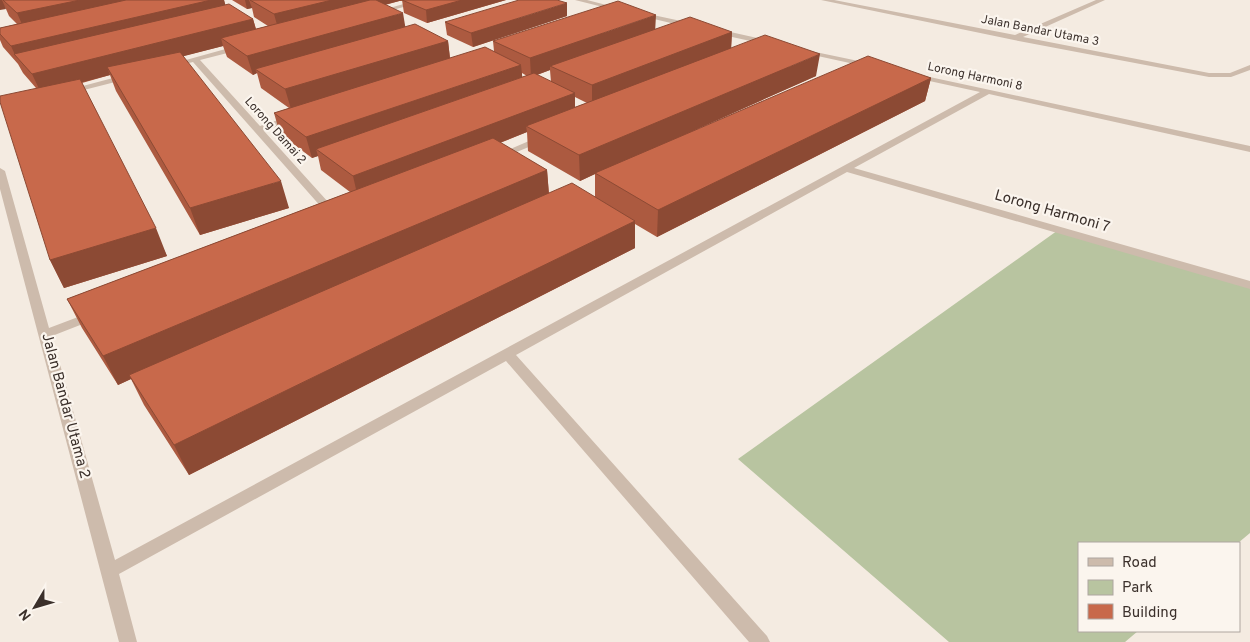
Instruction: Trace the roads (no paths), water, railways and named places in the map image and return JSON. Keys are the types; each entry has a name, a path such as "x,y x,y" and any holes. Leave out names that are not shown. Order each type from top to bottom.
{"street":[{"path":"365,16 426,0"},
{"path":"578,0 702,28"},
{"name":"Jalan Bandar Utama 3","path":"824,0 1209,75 1231,75 1250,68"},
{"path":"849,5 861,0"},
{"path":"1014,38 1102,0"},
{"path":"602,16 621,10"},
{"path":"712,30 778,45 759,53"},
{"path":"168,66 252,44"},
{"path":"796,50 879,68"},
{"name":"Lorong Damai 2","path":"195,59 338,219"},
{"path":"57,94 140,73"},
{"name":"Lorong Harmoni 8","path":"906,74 1250,149"},
{"path":"110,571 988,91"},
{"path":"258,130 304,114"},
{"path":"491,159 552,135"},
{"name":"Lorong Harmoni 7","path":"846,169 1250,285"},
{"name":"Jalan Bandar Utama 2","path":"0,171 128,642"},
{"path":"45,334 107,310"},
{"path":"508,354 761,642"}]}
